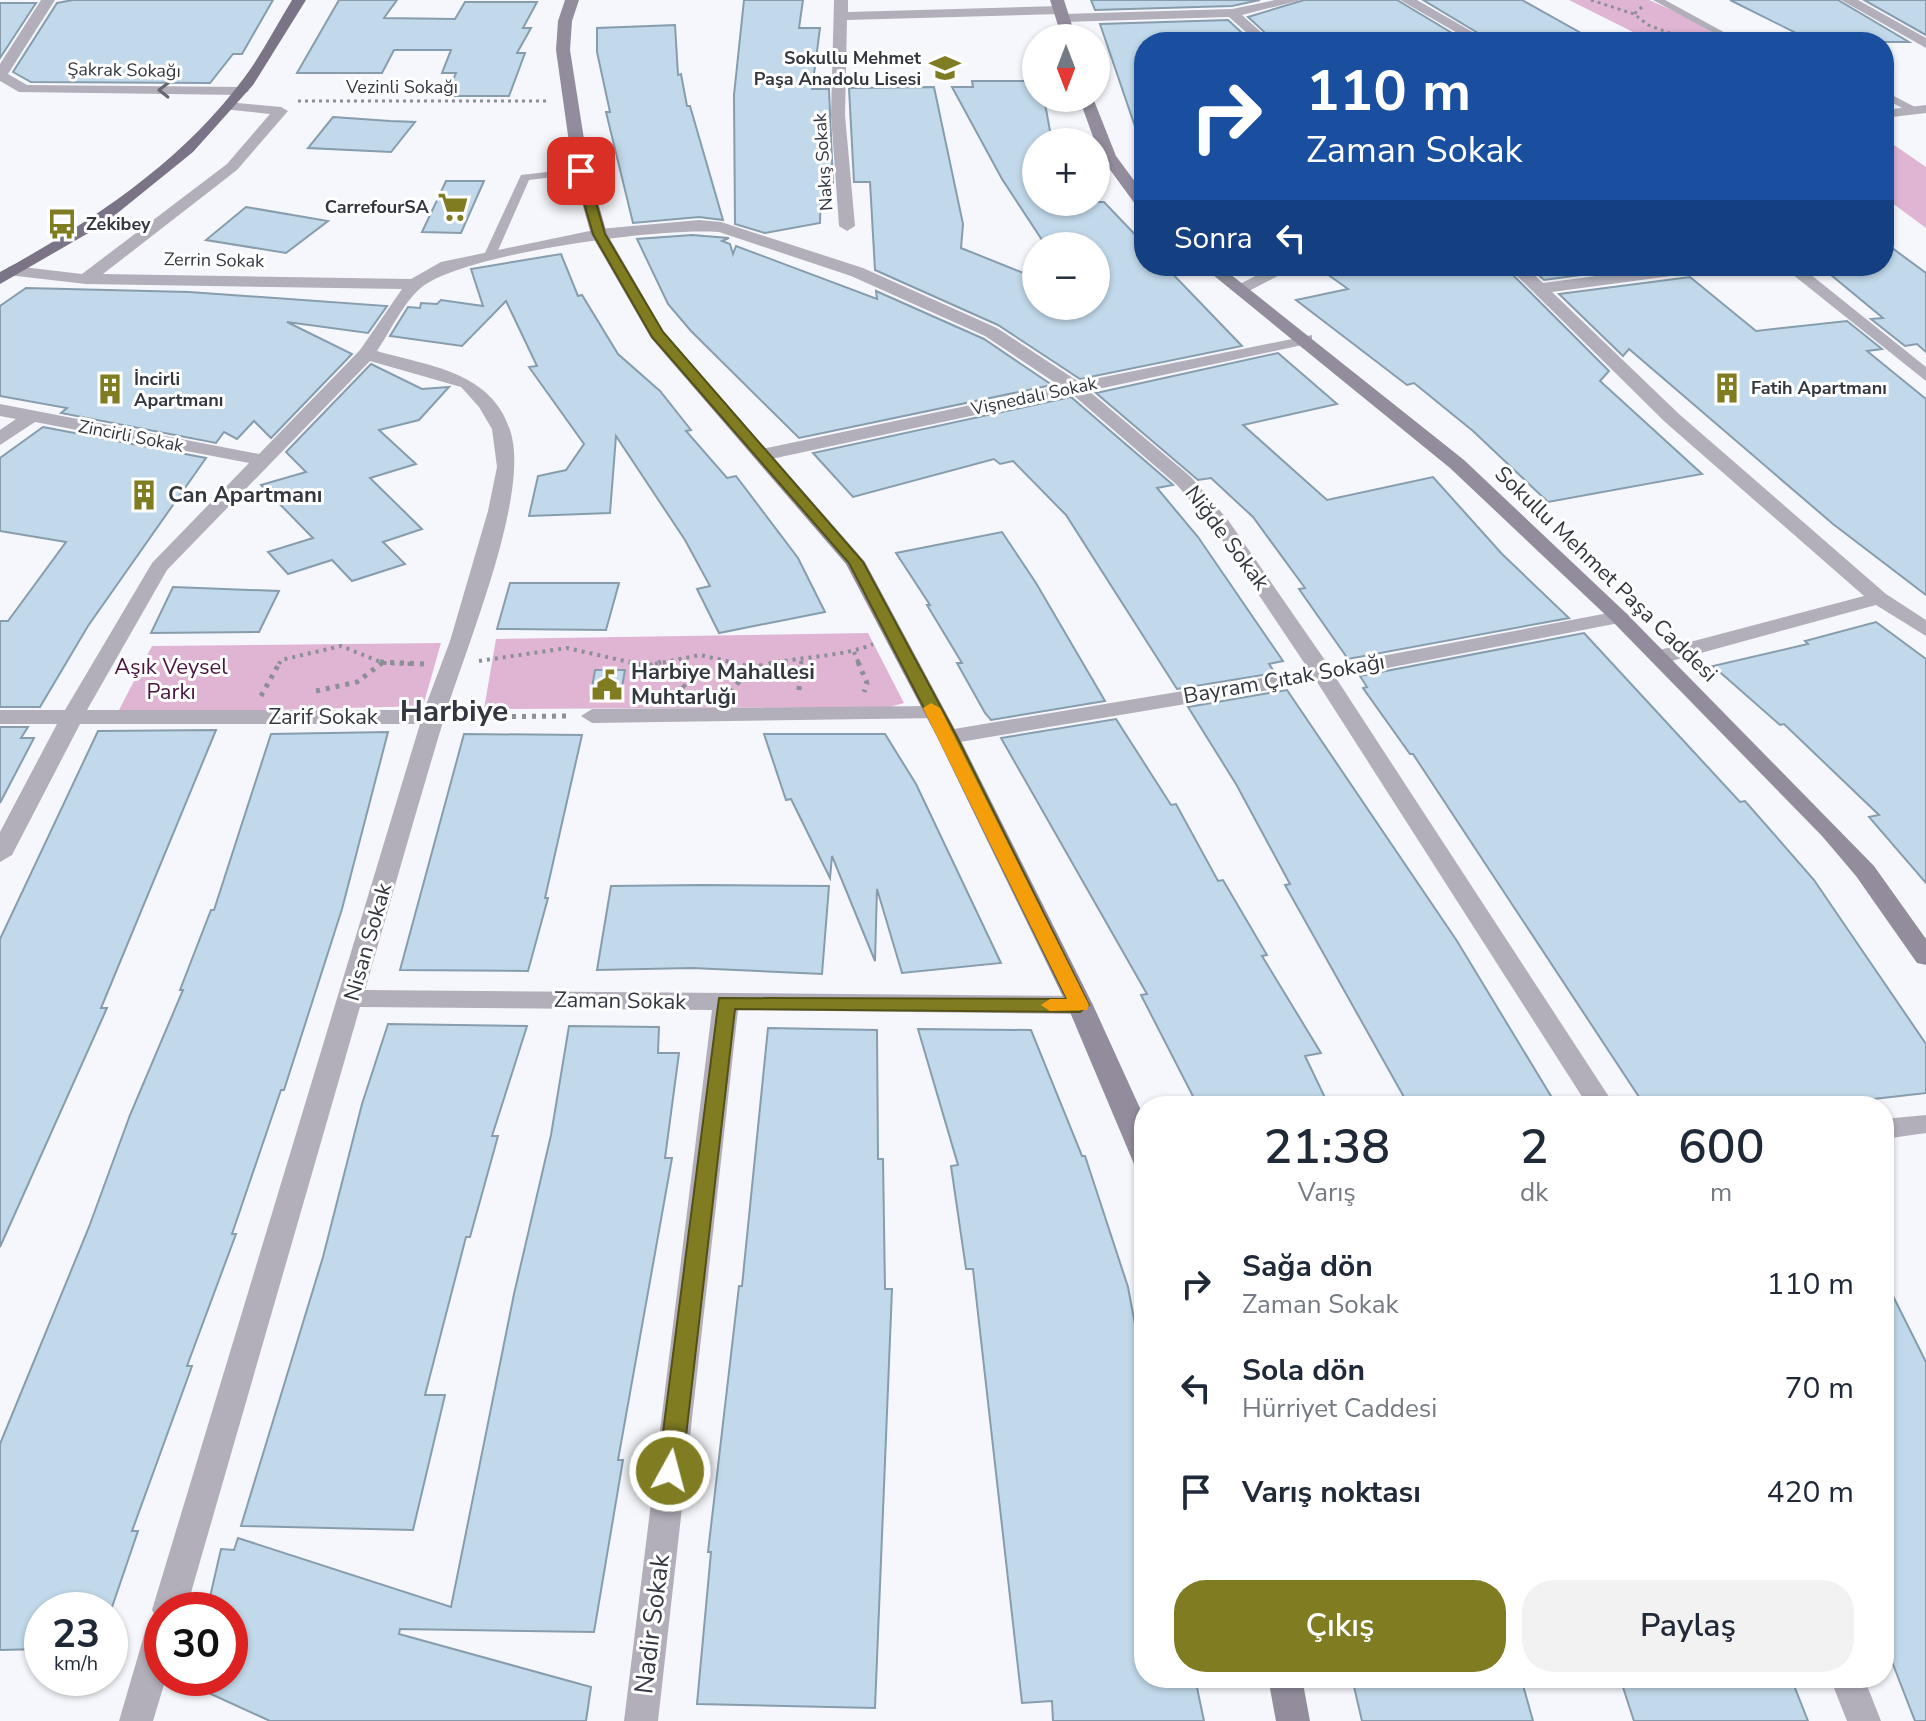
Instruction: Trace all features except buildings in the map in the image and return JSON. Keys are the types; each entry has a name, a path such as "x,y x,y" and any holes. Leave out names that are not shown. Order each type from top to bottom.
{"main road":[{"path":"7,275 87,229 150,183 187,151 242,91 299,0"}],"street":[{"name":"Şakrak Sokağı","path":"48,0 6,62 0,75 8,82 24,89 242,91"},
{"path":"572,0 565,21 563,50 581,171 599,234 657,334 855,562 948,737 1080,1005 1134,1125"},
{"path":"840,8 1232,13 1294,0"},
{"path":"1407,0 1465,32"},
{"path":"1848,0 1926,44"},
{"name":"Nakış Sokak","path":"840,8 838,115 847,226"},
{"path":"1232,13 1254,32"},
{"path":"86,279 232,167 281,111 228,106"},
{"path":"1894,113 1919,110"},
{"path":"1091,112 1108,156 1134,191"},
{"name":"Niğde Sokak","path":"414,284 447,266 599,234 699,225 741,231 857,272 991,332 1074,387 1184,481 1221,524 1323,674 1596,1096"},
{"name":"Zerrin Sokak","path":"7,275 414,284"},
{"name":"Sokullu Mehmet Paşa Caddesi","path":"1223,276 1306,339 1457,464 1619,617 1830,831 1865,871 1926,957"},
{"path":"1239,289 1267,276"},
{"path":"1525,276 1672,418 1879,598 1926,630"},
{"path":"1539,289 1635,276"},
{"path":"1802,276 1926,376"},
{"path":"0,855 72,717 159,567 366,354 414,284"},
{"name":"Vişnedalı Sokak","path":"762,455 1306,339"},
{"name":"Nisan Sokak","path":"174,1592 433,717 452,665 498,511 507,467 501,429 487,404 467,383 366,354"},
{"name":"Zincirli Sokak","path":"0,410 262,460"},
{"path":"0,439 30,417"},
{"path":"1660,657 1879,598"},
{"name":"Bayram Çıtak Sokağı","path":"948,737 1323,674 1619,617"},
{"path":"592,716 934,713"},
{"name":"Zarif Sokak","path":"0,717 433,717"},
{"name":"Zaman Sokak","path":"351,998 1080,1005"},
{"name":"Nadir Sokak","path":"641,1721 726,1002"},
{"path":"1894,1128 1926,1124"},
{"path":"1287,1688 1293,1721"},
{"path":"1851,1688 1864,1721"},
{"path":"136,1721 144,1694"}],"lane":[{"path":"1658,0 1718,32"},
{"path":"1894,99 1919,110"},
{"path":"490,255 525,177 581,171"}],"path":[{"path":"1591,0 1634,14 1664,32"},
{"path":"1634,14 1642,7"},
{"name":"Vezinli Sokağı","path":"295,101 571,101"},
{"path":"649,666 682,653 715,654 751,668 802,656 854,652 870,644 898,641"},
{"path":"249,717 281,660 341,646 383,663 452,665 567,648 666,670 694,696"},
{"path":"789,700 799,691 802,656"},
{"path":"309,693 357,682 383,663"},
{"path":"720,700 738,686 751,668"},
{"path":"264,690 279,691"},
{"path":"433,717 592,716"}],"green space":[{"path":"1569,0 1649,0 1711,32 1633,32"},
{"path":"1894,145 1926,167 1926,228 1894,204"},
{"path":"868,633 904,703 889,707 484,709 496,639"},
{"name":"Aşık Veysel Parkı","path":"441,643 423,706 117,714 152,646"}],"slow traffic":[{"path":"931,708 1080,1005 1050,1005"}],"place":[{"name":"Sokullu Mehmet Paşa Anadolu Lisesi","path":"945,68"},
{"name":"CarrefourSA","path":"453,207"},
{"name":"Zekibey","path":"62,224"},
{"name":"Fatih Apartmanı","path":"1727,388"},
{"name":"İncirli Apartmanı","path":"110,389"},
{"name":"Can Apartmanı","path":"144,495"},
{"name":"Harbiye Mahallesi Muhtarlığı","path":"607,685"}],"district":[{"name":"Harbiye","path":"454,711"}],"route":[{"path":"581,171 599,234 657,334 855,562 948,737 1080,1005 726,1002 670,1471"}]}
